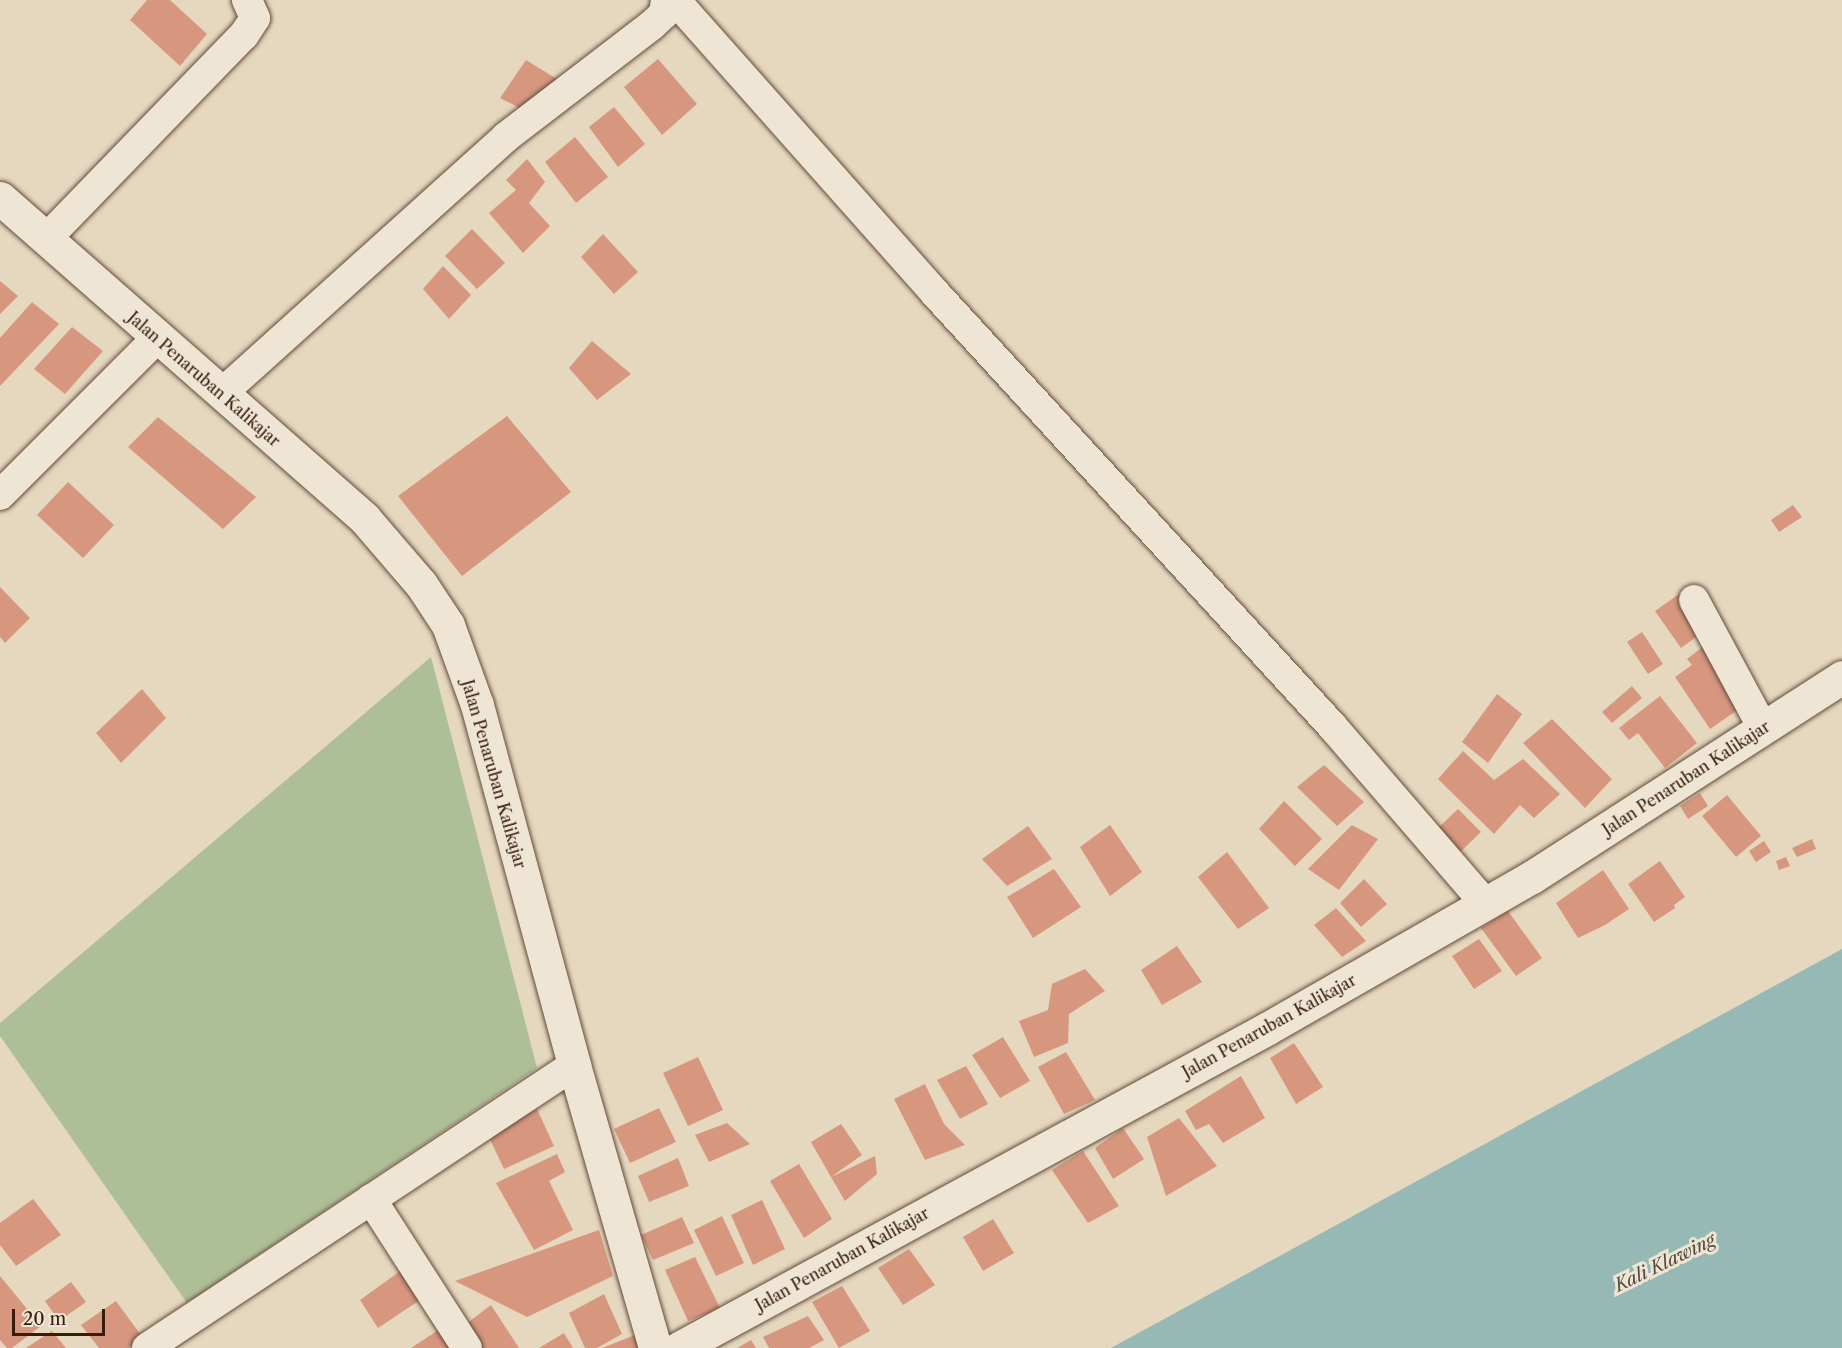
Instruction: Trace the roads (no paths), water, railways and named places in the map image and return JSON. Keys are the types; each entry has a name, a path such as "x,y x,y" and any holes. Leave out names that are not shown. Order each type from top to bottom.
{"street":[{"path":"46,239 244,35 255,18 247,0"},
{"path":"222,393 507,137 652,26 664,14 666,0"},
{"path":"675,0 935,293 1332,726 1485,903"},
{"name":"Jalan Penaruban Kalikajar","path":"0,198 365,519 421,584 448,625 477,705 574,1065 655,1348"},
{"path":"0,495 157,338"},
{"path":"1694,600 1763,728"},
{"name":"Jalan Penaruban Kalikajar","path":"679,1348 1268,1028 1532,877 1842,677"},
{"path":"147,1348 574,1065"},
{"path":"371,1199 467,1348"}],"water":[{"name":"Kali Klawing","path":"1842,949 1842,1348 1111,1348"}]}
